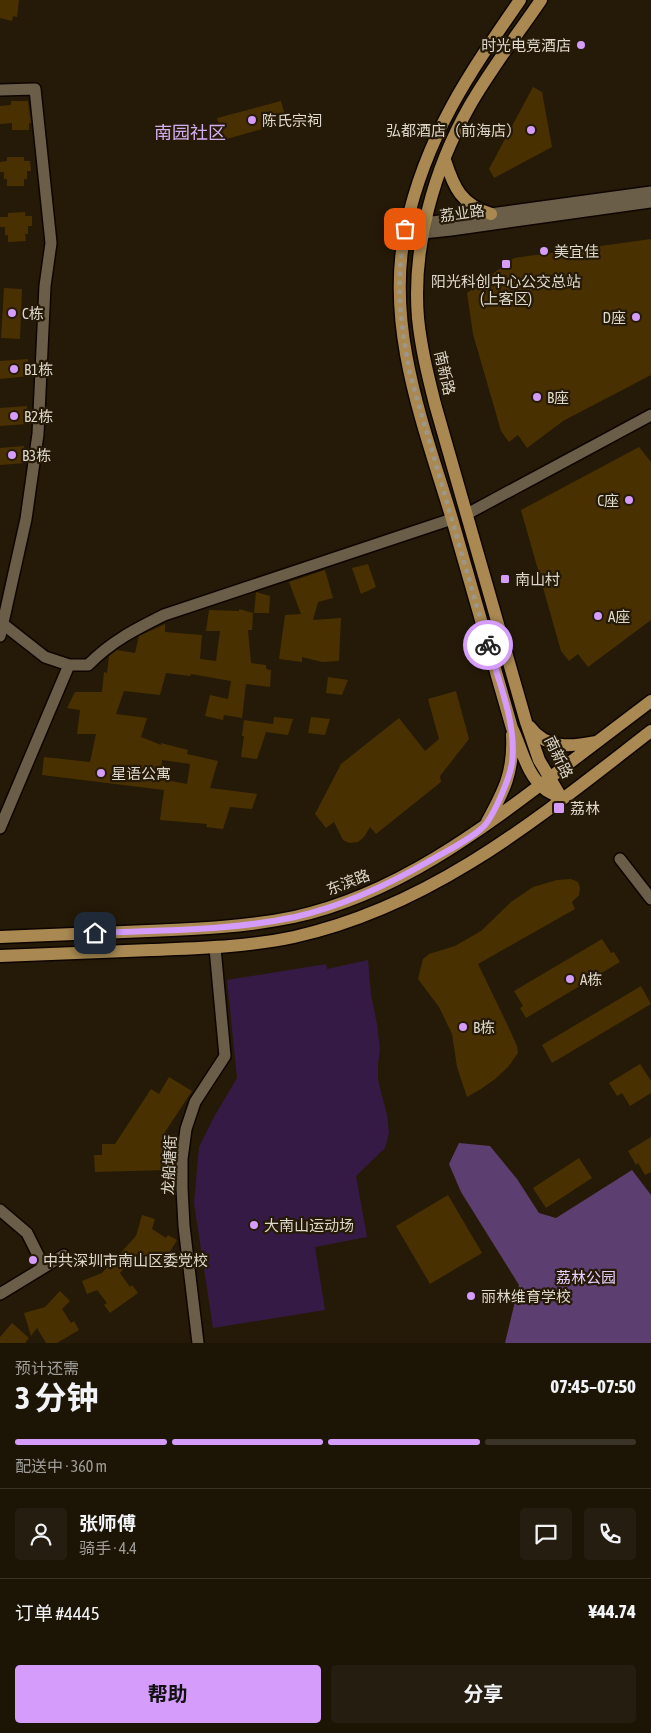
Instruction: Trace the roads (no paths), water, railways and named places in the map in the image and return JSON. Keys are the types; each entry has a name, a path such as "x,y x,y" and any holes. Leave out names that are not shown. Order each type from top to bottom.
{"main road":[{"name":"南新路","path":"520,0 468,75 451,106 424,165 405,229 400,274 400,309 405,346 418,403 512,728 526,763 563,799"},
{"name":"南新路","path":"541,0 468,108 445,160 424,228 418,294 421,340 430,385 526,722 545,782"},
{"path":"468,75 484,83"},
{"path":"445,160 450,177 461,197 479,210 491,214"},
{"name":"东滨路","path":"0,937 208,928 253,924 295,917 333,906 372,891 447,851 484,828 651,701"},
{"path":"526,722 539,738 558,745 586,744 600,740"},
{"path":"484,828 508,778 513,752 512,728"},
{"path":"0,956 214,948 294,937 338,925 380,910 420,892 476,861 563,799 651,731"}],"street":[{"path":"0,90 35,89 51,243 45,286 38,434 26,519 0,636"},
{"name":"荔业路","path":"424,228 491,214 651,192"},
{"name":"荔业路","path":"405,229 651,202"},
{"path":"466,514 651,415"},
{"path":"3,624 45,657 69,665 88,665 103,650 126,634 164,615 452,519"},
{"path":"0,828 69,665"},
{"path":"620,859 651,899"},
{"name":"龙船塘街","path":"197,1339 184,1226 182,1159 186,1130 195,1102 224,1056 214,948"},
{"path":"0,1210 28,1234 44,1267"},
{"path":"0,1294 64,1255"}],"place":[{"name":"时光电竞酒店","path":"581,45"},
{"name":"陈氏宗祠","path":"252,120"},
{"name":"弘都酒店（前海店）","path":"531,130"},
{"name":"美宜佳","path":"544,251"},
{"name":"阳光科创中心公交总站 (上客区)","path":"506,264"},
{"name":"C栋","path":"12,313"},
{"name":"D座","path":"636,317"},
{"name":"B1栋","path":"14,369"},
{"name":"B座","path":"537,397"},
{"name":"B2栋","path":"14,416"},
{"name":"B3栋","path":"12,455"},
{"name":"C座","path":"629,500"},
{"name":"南山村","path":"505,579"},
{"name":"A座","path":"598,616"},
{"name":"星语公寓","path":"101,773"},
{"name":"荔林","path":"559,808"},
{"name":"A栋","path":"570,979"},
{"name":"B栋","path":"463,1027"},
{"name":"大南山运动场","path":"254,1225"},
{"name":"中共深圳市南山区委党校","path":"33,1260"},
{"name":"丽林维育学校","path":"471,1296"}],"district":[{"name":"南园社区","path":"190,132"}],"park label":[{"name":"荔林公园","path":"586,1277"}]}
